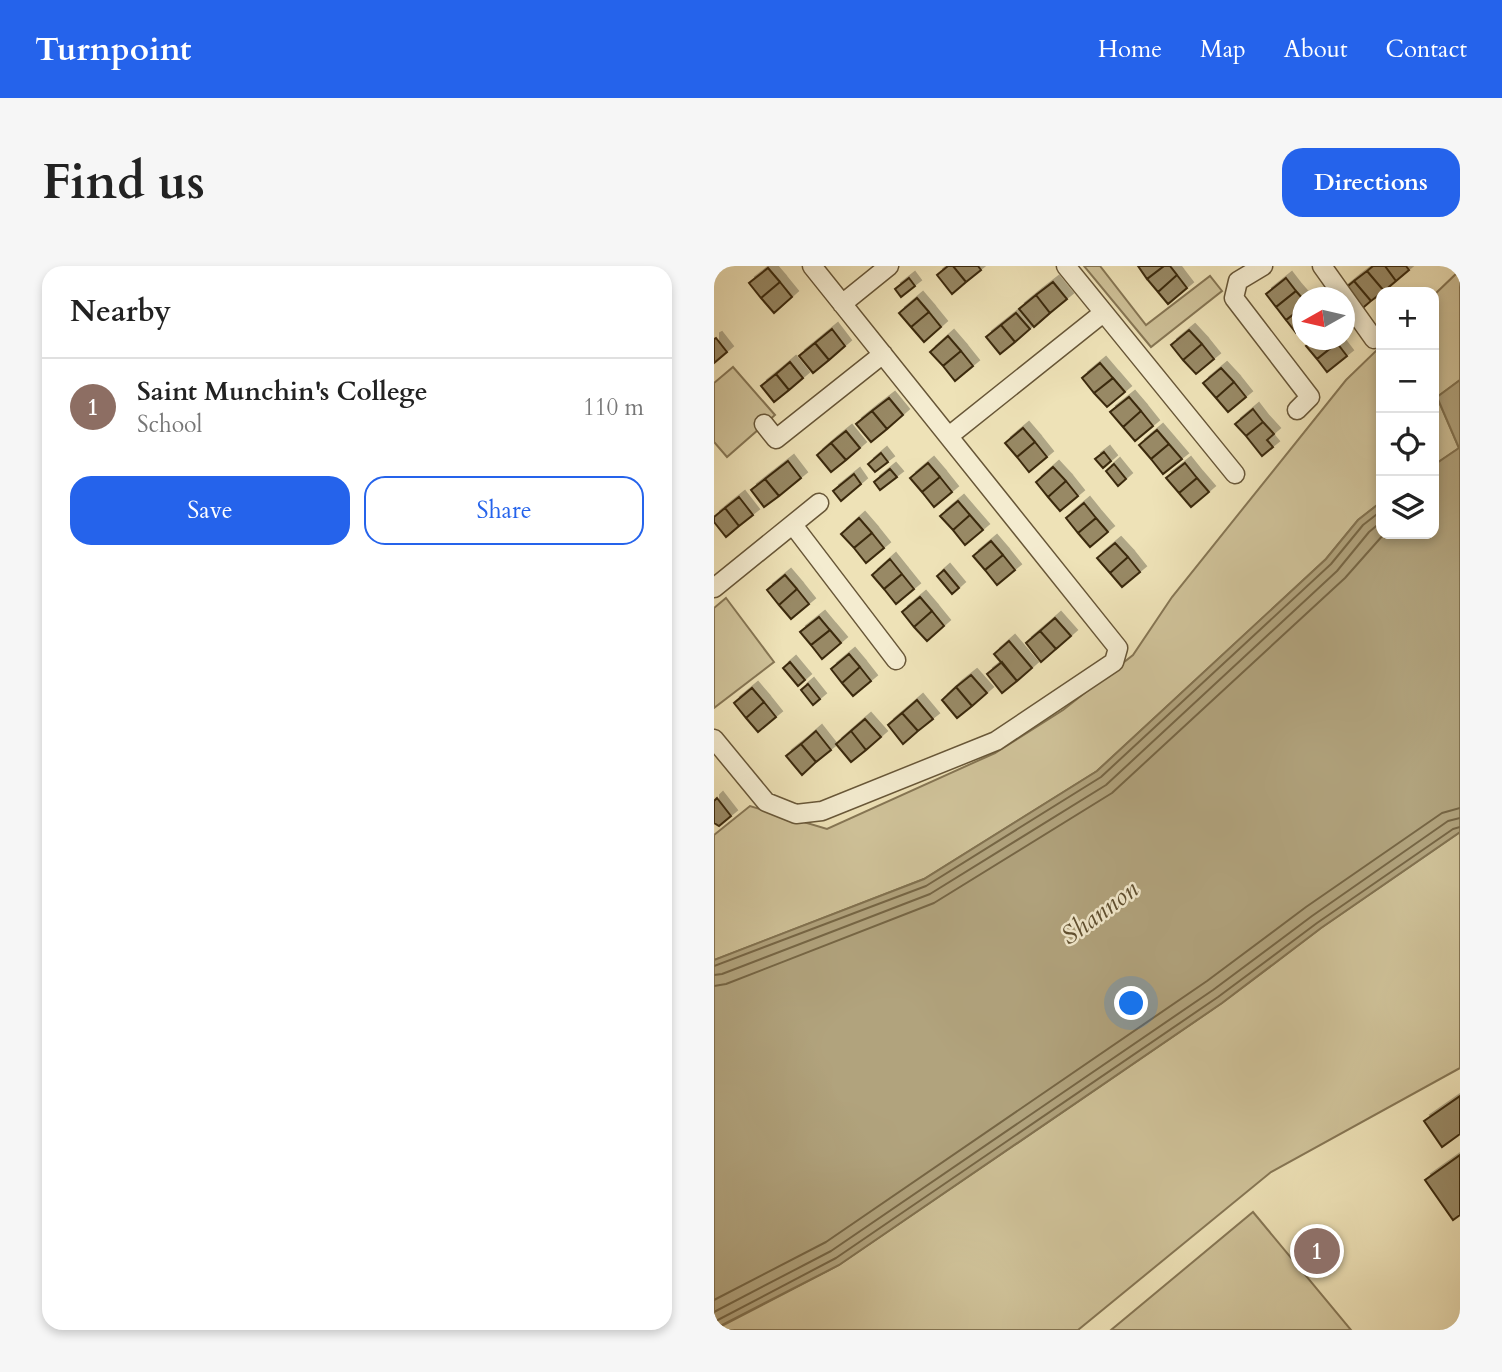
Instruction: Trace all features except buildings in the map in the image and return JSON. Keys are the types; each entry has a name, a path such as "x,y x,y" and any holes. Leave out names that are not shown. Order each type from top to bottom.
{"street":[{"path":"714,739 766,802 796,814 822,811 996,740 1114,662 1118,648 812,266"},
{"path":"842,304 889,266"},
{"path":"1066,266 1235,474"},
{"path":"1263,266 1238,281 1234,298 1309,399"},
{"path":"1322,266 1374,339"},
{"path":"949,436 1103,313"},
{"path":"764,424 776,439 883,354"},
{"path":"714,589 819,503"},
{"path":"793,525 896,660"}],"shaded area":[{"path":"1084,266 1100,266 1146,325 1210,276 1222,291 1151,347"},
{"path":"1460,270 1460,380 1439,396 1439,350 1439,290"},
{"path":"1376,351 1376,506 1358,520 1326,559 1097,771 924,879 714,960 714,835 750,806 827,829 995,753 1063,710 1133,655 1172,597 1346,380"},
{"path":"733,367 775,415 727,457 714,442 714,383"},
{"path":"1439,402 1459,448 1439,462"},
{"path":"726,598 774,662 714,708 714,608"},
{"path":"1460,832 1460,1068 1271,1172 1078,1330 714,1330 839,1265 1222,1003 1321,928"},
{"path":"1253,1212 1351,1330 1111,1330"}],"water":[{"name":"Shannon","path":"1460,380 1460,832 1321,928 1222,1003 839,1265 714,1329 714,960 924,879 1097,771 1326,559 1358,520 1376,506 1376,539 1439,539 1439,462 1459,448 1439,402 1439,396"}],"place":[{"name":"Saint Munchin's College","path":"1317,1251"}]}
